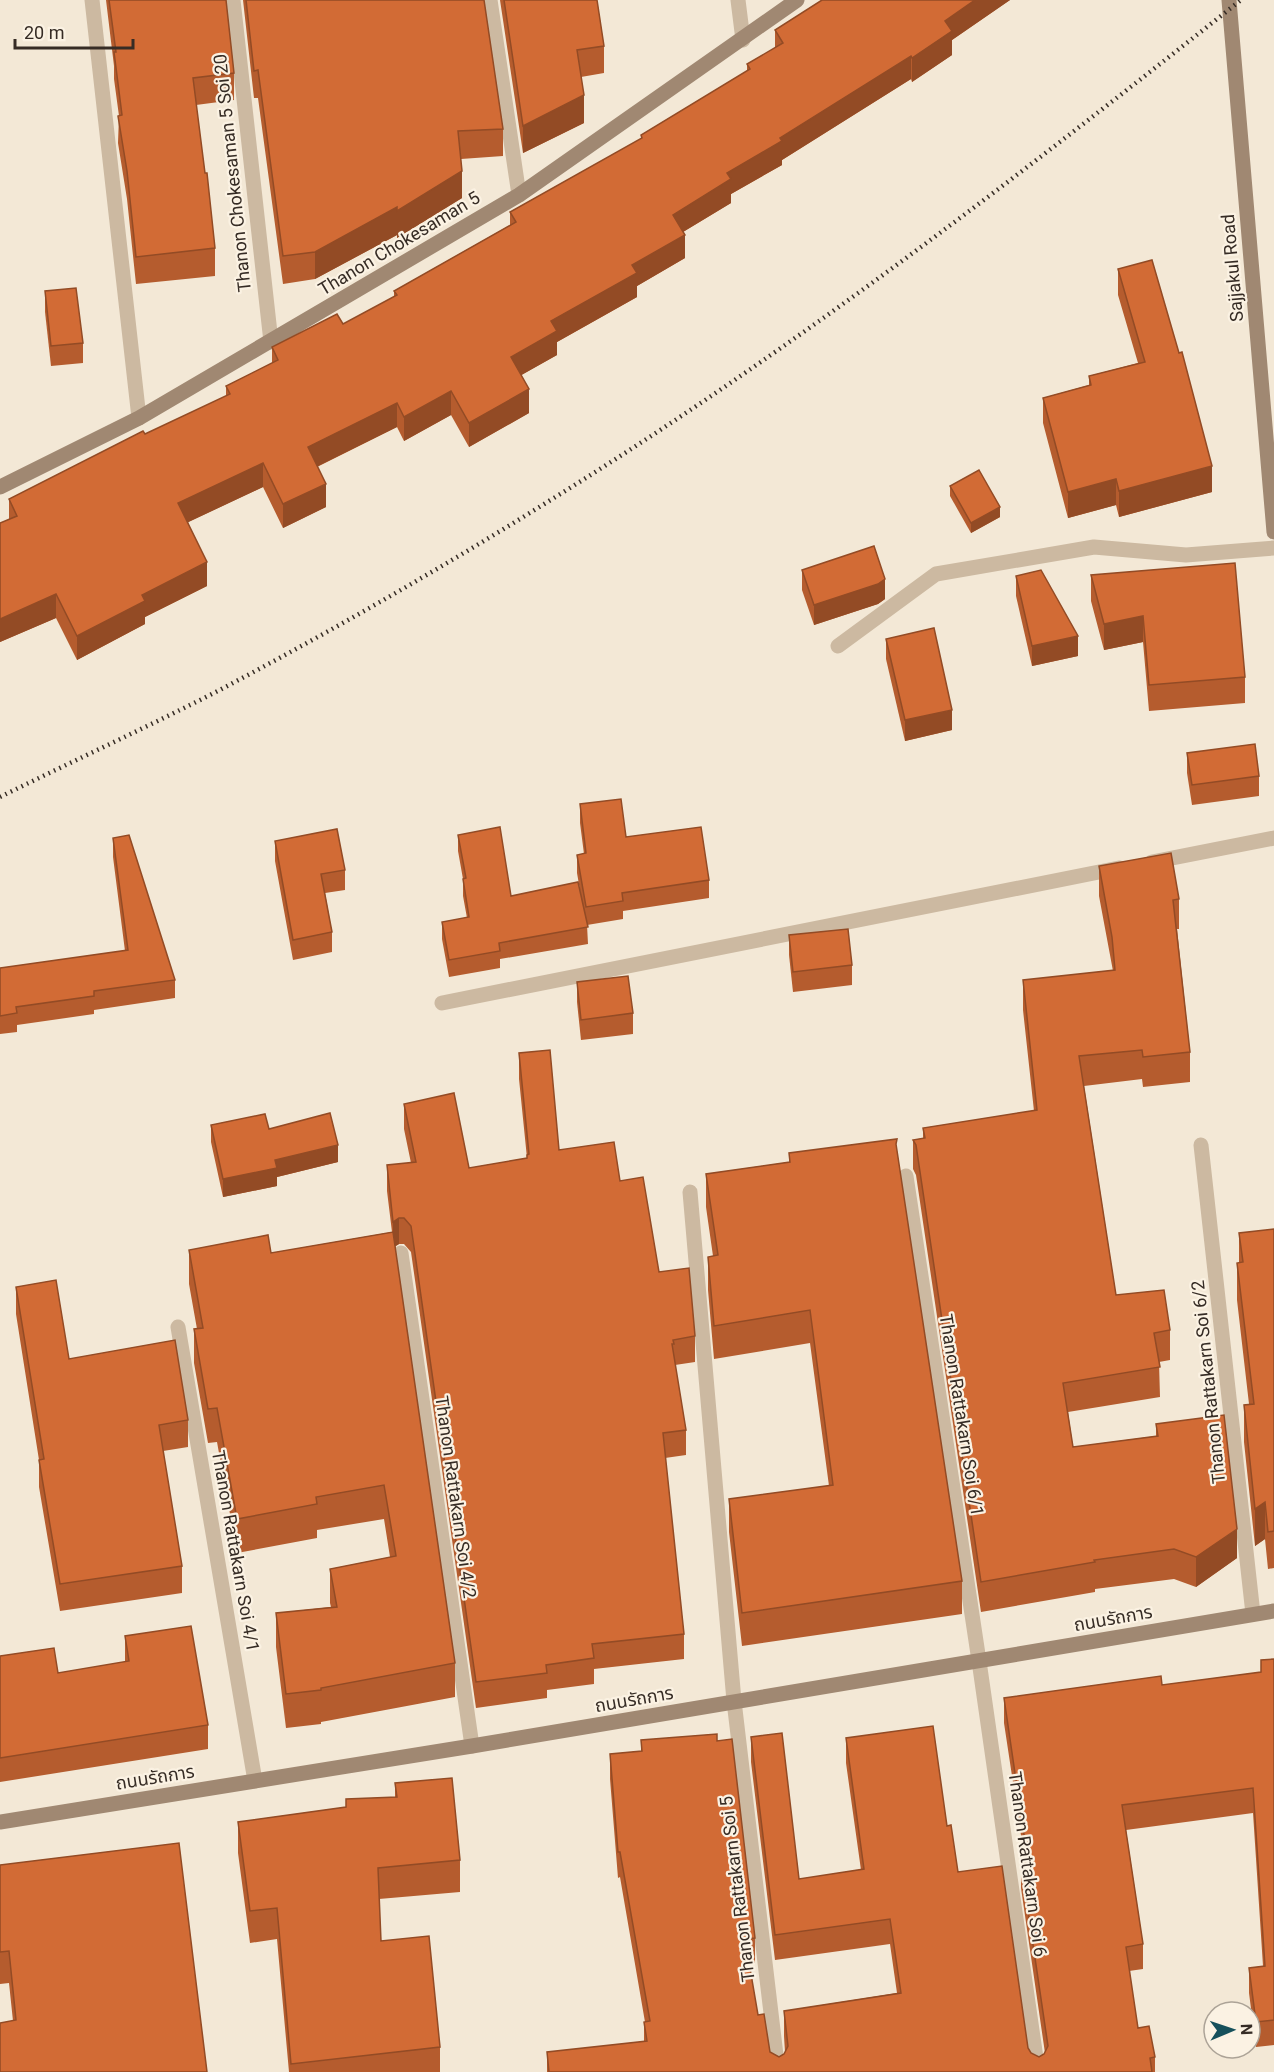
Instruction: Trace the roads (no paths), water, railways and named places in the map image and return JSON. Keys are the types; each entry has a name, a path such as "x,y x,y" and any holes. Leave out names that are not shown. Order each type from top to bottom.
{"street":[{"path":"93,0 139,418"},
{"name":"Thanon Chokesaman 5 Soi 20","path":"233,0 271,342"},
{"path":"490,0 519,195"},
{"path":"738,0 743,40"},
{"name":"Thanon Chokesaman 5","path":"0,487 139,418 519,195 797,0"},
{"name":"Sajjakul Road","path":"1229,0 1274,532"},
{"path":"838,646 936,574 1094,547 1186,555 1274,548"},
{"path":"442,1003 1274,838"},
{"name":"Thanon Rattakarn Soi 6/2","path":"1201,1145 1253,1614"},
{"name":"Thanon Rattakarn Soi 6/1","path":"906,1176 979,1661"},
{"name":"Thanon Rattakarn Soi 5","path":"690,1192 734,1701 778,2072"},
{"name":"Thanon Rattakarn Soi 4/2","path":"401,1253 472,1746"},
{"name":"Thanon Rattakarn Soi 4/1","path":"178,1327 255,1781"},
{"name":"ถนนรัถการ","path":"0,1822 472,1746 1274,1611"},
{"name":"Thanon Rattakarn Soi 6","path":"979,1661 1038,2072"}],"railway":[{"path":"0,797 214,693 299,647 467,551 639,444 902,261 1073,132 1241,0"}]}
